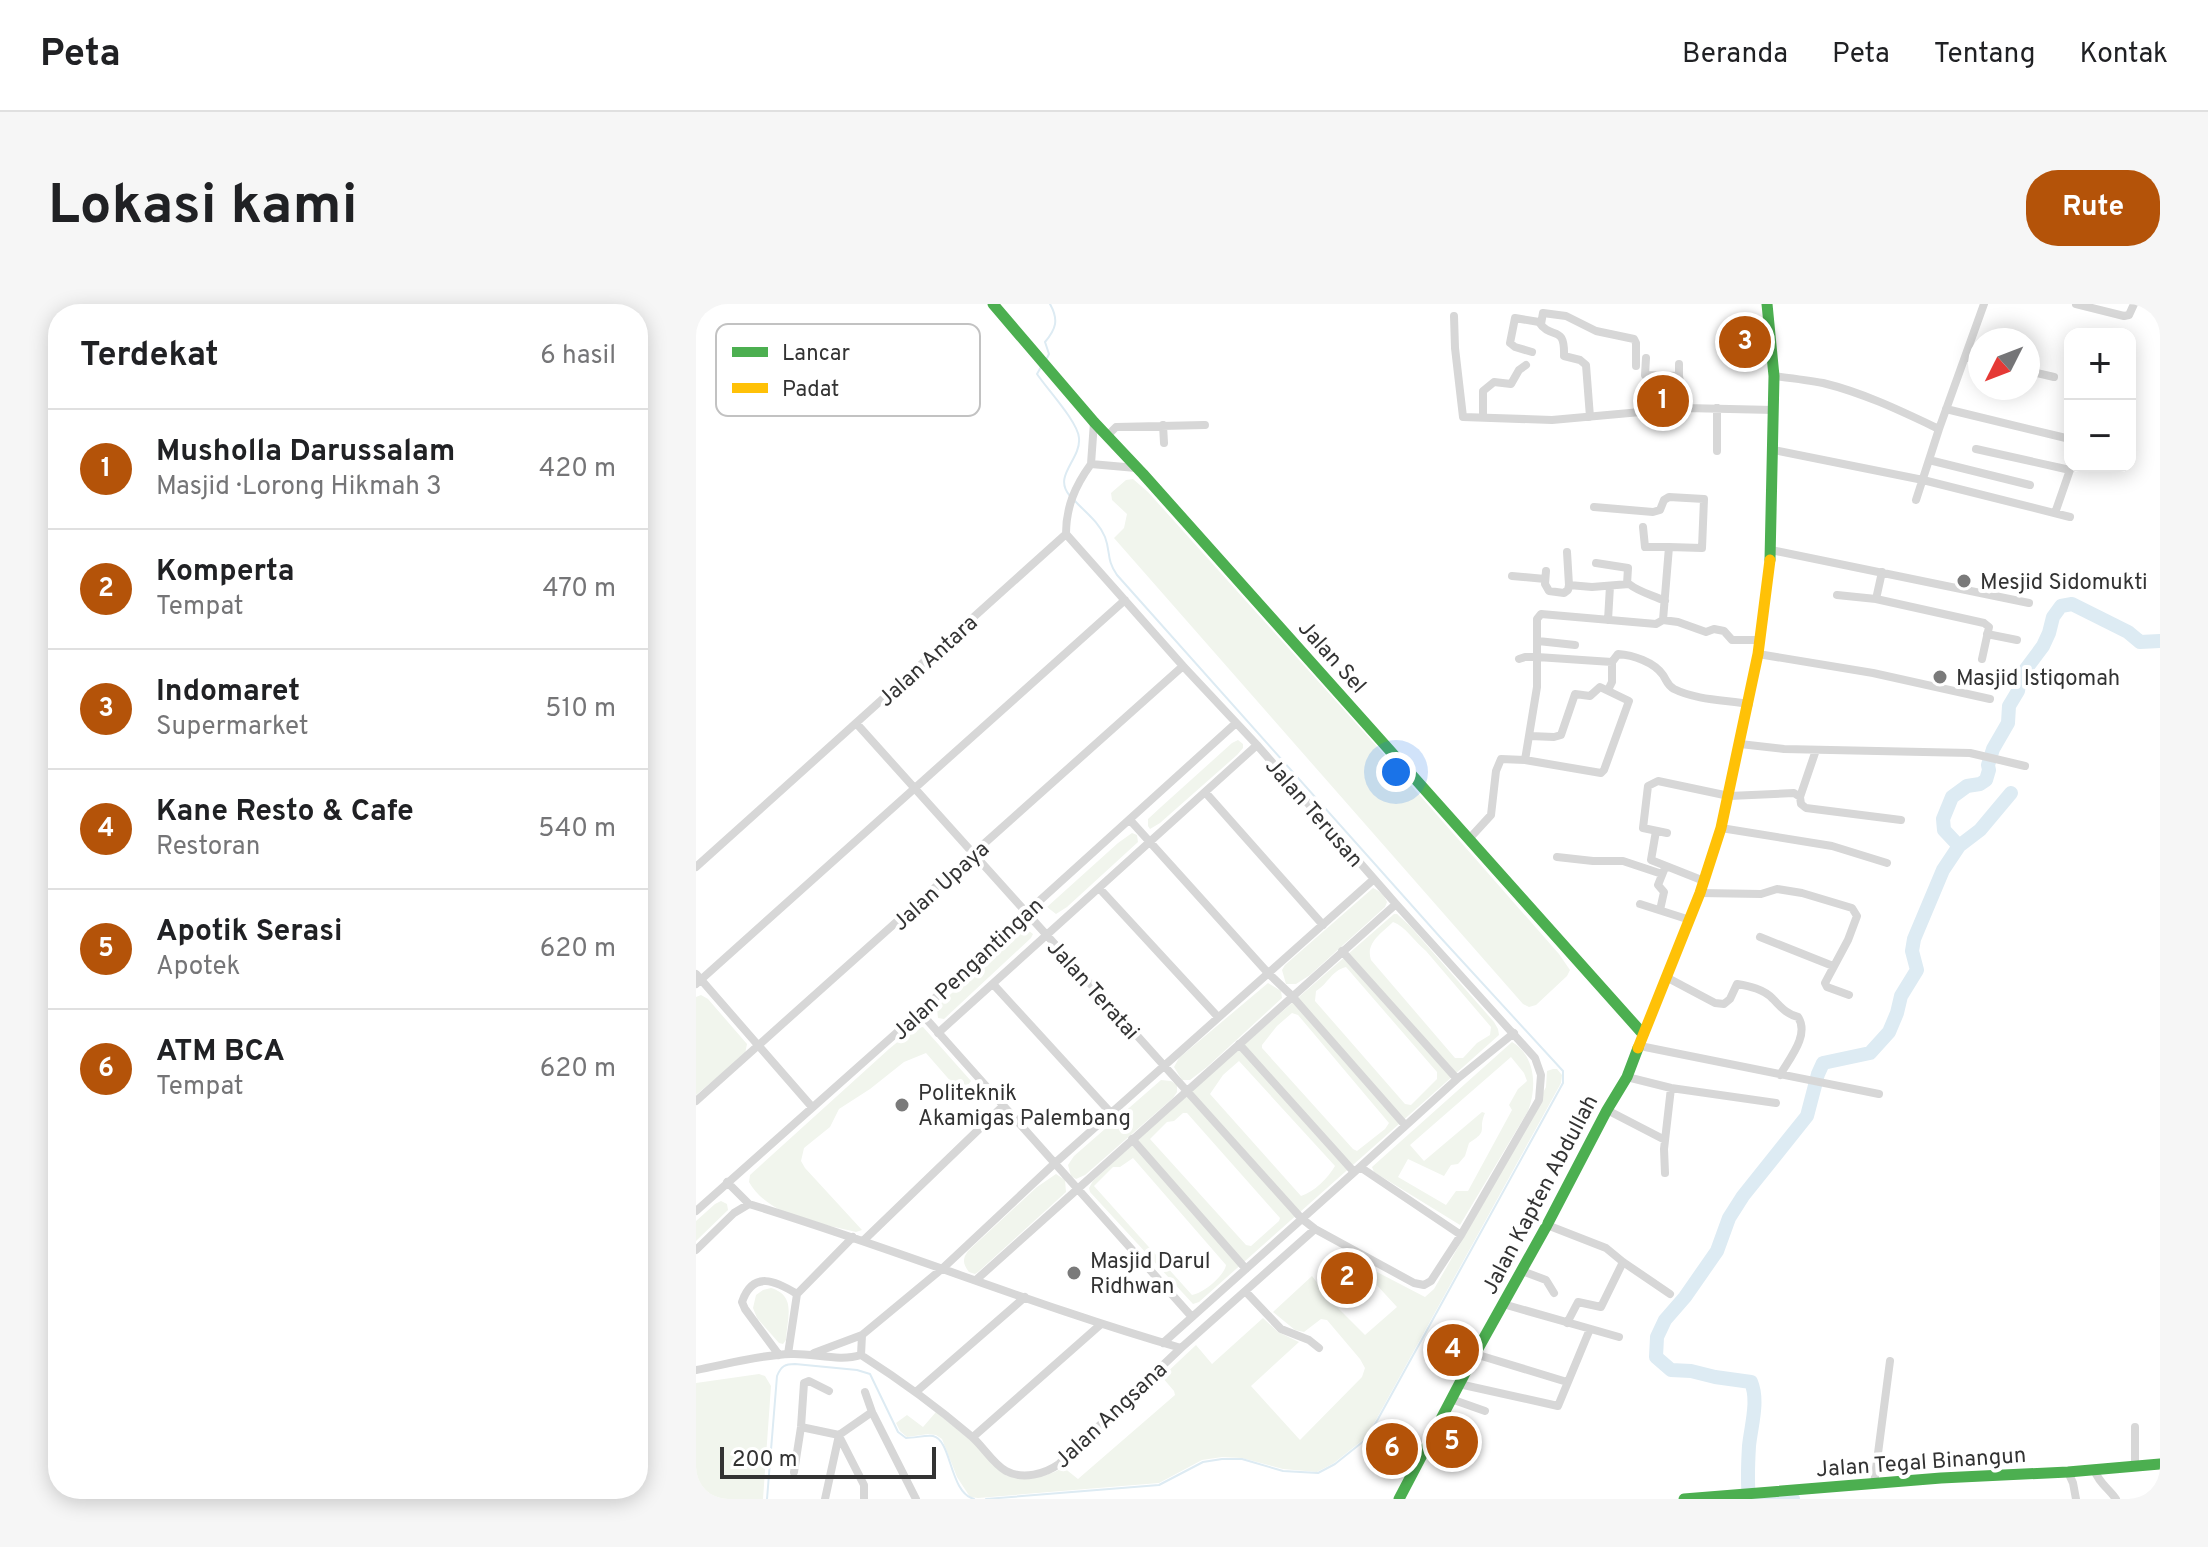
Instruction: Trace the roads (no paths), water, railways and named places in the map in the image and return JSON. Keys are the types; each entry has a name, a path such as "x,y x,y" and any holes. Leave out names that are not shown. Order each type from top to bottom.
{"street":[{"name":"Jalan Sel","path":"993,304 1094,422 1469,839 1642,1040"},
{"name":"Jalan Kapten Abdullah","path":"1399,1499 1627,1077 1690,920 1721,828 1758,654 1771,550 1774,376 1767,304"},
{"path":"1916,500 1984,304"},
{"path":"2082,305 2128,316 2134,304"},
{"path":"1590,417 1586,365 1564,356 1563,338 1543,329 1543,313 1573,319 1596,331 1634,339 1636,366"},
{"path":"1454,316 1463,417 1537,420 1685,408 1774,410"},
{"path":"1532,352 1510,343 1514,319 1541,324"},
{"path":"1646,358 1645,375 1679,376"},
{"path":"1679,364 1685,408"},
{"path":"1483,417 1483,391 1494,382 1511,384 1526,365"},
{"path":"2040,374 2054,377"},
{"path":"1774,376 1822,383 1855,392 1939,429"},
{"path":"1717,408 1717,451"},
{"path":"1946,409 2064,438"},
{"path":"1066,534 1066,516 1071,497 1091,464 1094,422"},
{"path":"1163,425 1164,443"},
{"path":"1107,436 1116,427 1205,425"},
{"path":"1976,449 2064,467"},
{"path":"1774,450 1923,480 2070,517"},
{"path":"1929,460 2030,485"},
{"path":"1091,464 1137,468"},
{"path":"2055,513 2070,472"},
{"path":"1594,507 1653,512 1661,509 1667,498 1704,499 1702,548 1645,547 1643,527"},
{"name":"Jalan Terusan","path":"1066,534 1514,1033 1538,1064 1542,1082 1539,1100 1461,1235"},
{"name":"Jalan Antara","path":"696,867 1066,534"},
{"path":"1663,620 1669,547"},
{"path":"1771,550 2029,603"},
{"path":"1512,576 1546,575 1545,587 1549,591 1564,593 1569,585 1567,552"},
{"path":"1596,563 1628,568 1627,584"},
{"path":"1876,599 1882,572"},
{"path":"1569,585 1627,584 1665,601"},
{"path":"1608,620 1610,586"},
{"path":"1837,595 1876,599 1981,621 1988,626 1982,659"},
{"path":"812,1107 698,979 1125,600"},
{"path":"1525,760 1537,687 1537,619 1543,614 1656,624 1663,620 1706,632 1713,629 1724,631 1732,640 1760,640"},
{"path":"1987,634 2017,640"},
{"path":"1538,641 1575,645"},
{"path":"1608,690 1612,682 1612,662 1618,654 1649,664 1664,676 1668,685 1682,692 1749,704"},
{"path":"1758,654 1873,673 1990,699"},
{"path":"1519,659 1537,657 1612,662"},
{"name":"Jalan Upaya","path":"696,1101 1183,666"},
{"path":"1469,839 1491,815 1499,760 1525,760 1601,773 1629,701 1599,687 1590,696 1574,695 1559,736 1530,736"},
{"name":"Jalan Teratai","path":"856,723 1301,1218 1315,1229 1421,1285 1431,1281 1461,1235"},
{"name":"Jalan Pengantingan","path":"696,1211 920,1012 1236,723"},
{"path":"1740,744 1816,750 1970,753 2025,766"},
{"path":"938,1033 1257,745"},
{"path":"1816,750 1800,797 1801,804 1806,808 1901,820"},
{"path":"1667,833 1643,828 1649,784 1658,781 1729,796 1794,793 1800,797"},
{"path":"1205,792 1323,925"},
{"path":"1130,820 1405,1125"},
{"path":"1721,828 1832,846 1887,863"},
{"path":"1650,865 1656,831"},
{"path":"1557,857 1650,865 1702,887 1761,894 1777,889 1852,908 1857,916 1826,980 1826,985 1849,995"},
{"path":"1660,910 1664,892 1658,885 1665,870"},
{"path":"812,1354 862,1335 943,1268 1055,1163 1374,879"},
{"path":"1099,888 1218,1017"},
{"path":"976,1280 1396,904"},
{"path":"1640,904 1690,920"},
{"path":"1760,937 1833,966"},
{"path":"1342,951 1457,1079"},
{"path":"1666,977 1715,1003 1724,1004 1730,999 1735,985 1757,989 1772,998 1777,1006 1798,1017 1802,1023 1799,1042 1780,1075"},
{"path":"993,984 1111,1113"},
{"path":"920,1012 1192,1317"},
{"path":"1163,1343 1457,1079 1514,1033"},
{"path":"1642,1040 1780,1075 1879,1094"},
{"path":"1239,1044 1357,1170 1461,1235"},
{"path":"1627,1077 1671,1088 1776,1103"},
{"path":"1665,1173 1671,1088"},
{"path":"864,1240 1002,1107"},
{"path":"1607,1110 1665,1140"},
{"path":"1132,1139 1246,1269"},
{"path":"727,1182 749,1204 864,1240 1100,1325 1181,1348"},
{"path":"696,1250 734,1213 749,1204"},
{"path":"1547,1225 1606,1248 1670,1294"},
{"name":"Jalan Angsana","path":"861,1355 917,1391 973,1437 1008,1472 1027,1475 1046,1472 1059,1464 1181,1348 1315,1229"},
{"path":"783,1355 797,1294 853,1237"},
{"path":"1567,1323 1578,1302 1601,1307 1623,1262"},
{"path":"1522,1271 1546,1280 1554,1293"},
{"path":"783,1355 742,1302 750,1287 758,1282 778,1282 797,1294"},
{"path":"1246,1292 1281,1329 1309,1340 1319,1348"},
{"path":"917,1391 1025,1297"},
{"path":"1503,1304 1619,1337"},
{"path":"973,1437 1100,1325"},
{"path":"1459,1384 1558,1406 1590,1329"},
{"path":"696,1370 783,1355 812,1354 846,1359 861,1355 862,1335"},
{"path":"1475,1354 1567,1382"},
{"path":"1874,1484 1890,1361"},
{"path":"794,1472 805,1381 829,1391"},
{"path":"865,1392 916,1499"},
{"path":"1451,1399 1485,1411"},
{"path":"825,1499 839,1435 872,1412"},
{"path":"801,1427 839,1435"},
{"path":"2135,1427 2135,1466"},
{"path":"839,1435 864,1485 864,1499"},
{"name":"Jalan Tegal Binangun","path":"1684,1499 2160,1464"},
{"path":"2094,1469 2099,1480 2116,1499"},
{"path":"2068,1472 2076,1499"}],"waterway":[{"path":"1047,358 1049,354 1045,342 1052,333 1055,320 1050,304"},
{"path":"1041,367 1037,374 1068,415 1079,438 1076,454 1065,475 1065,489 1070,496"},
{"path":"986,1499 1159,1485 1203,1462 1222,1459 1242,1459 1283,1471 1318,1473 1335,1464 1365,1440 1378,1419 1563,1083 1563,1071 1117,575 1102,532 1075,501"},
{"path":"1959,846 1944,830 1943,819 1952,797 1967,786 1986,780 1993,749 2008,723 2009,706 2018,691 2020,677 2043,646 2053,617 2061,606 2072,604 2128,632 2140,642 2160,641"},
{"path":"1793,1499 1782,1495 1749,1498 1749,1446 1754,1405 1751,1382 1671,1370 1656,1357 1657,1337 1665,1320 1717,1251 1729,1218 1743,1196 1807,1116 1823,1063 1870,1053 1889,1032 1901,996 1917,970 1912,951 1914,939 1943,870 1959,846 1980,830 2011,793"},
{"path":"767,1499 777,1376 789,1364 870,1374 898,1432 906,1438 933,1436 939,1440 960,1487 974,1499"}],"place":[{"name":"Indomaret","path":"1745,342"},
{"name":"Musholla Darussalam","path":"1663,401"},
{"name":"Mesjid Sidomukti","path":"1964,581"},
{"name":"Masjid Istiqomah","path":"1940,677"},
{"name":"Politeknik Akamigas Palembang","path":"902,1105"},
{"name":"Masjid Darul Ridhwan","path":"1074,1273"},
{"name":"Komperta","path":"1347,1278"},
{"name":"Kane Resto & Cafe","path":"1453,1350"},
{"name":"Apotik Serasi","path":"1452,1442"},
{"name":"ATM BCA","path":"1392,1449"}]}
